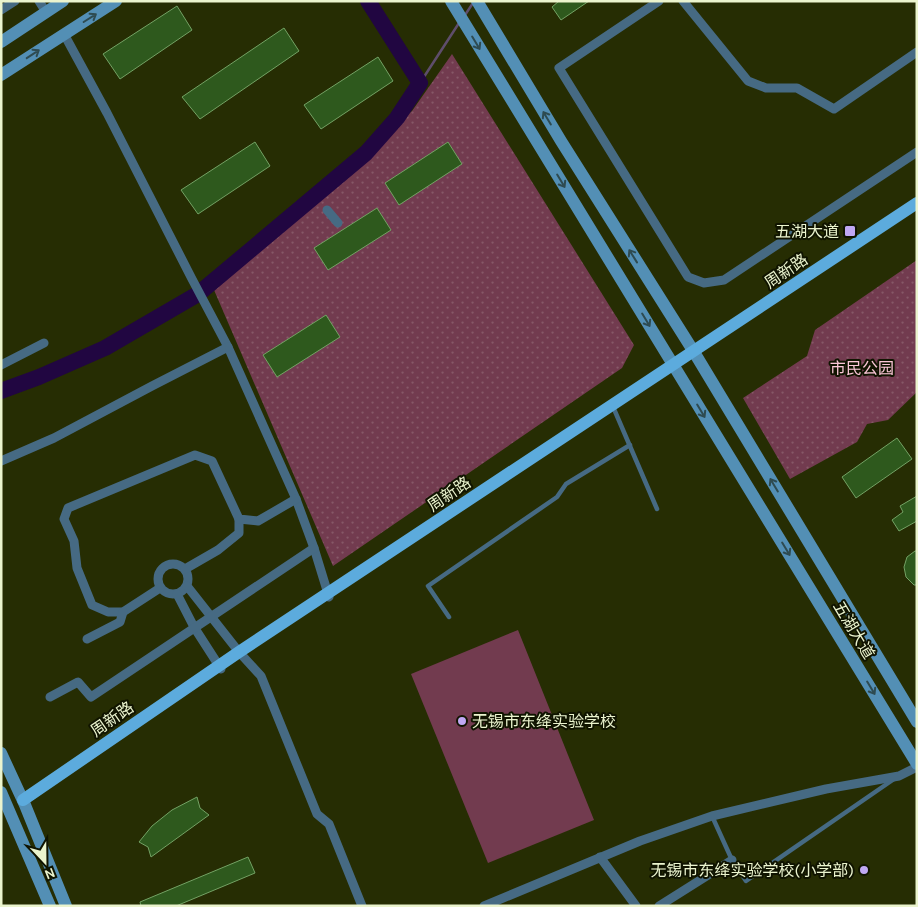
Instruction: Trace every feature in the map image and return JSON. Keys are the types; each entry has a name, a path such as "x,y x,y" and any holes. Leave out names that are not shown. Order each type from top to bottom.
{"main road":[{"path":"1,42 63,1"},
{"path":"1,75 116,1"},
{"name":"五湖大道","path":"450,1 917,765"},
{"name":"五湖大道","path":"477,1 561,141 695,354 917,722"},
{"name":"周新路","path":"695,354 917,204"},
{"name":"周新路","path":"6,816 241,654 675,367 917,210"},
{"name":"周新路","path":"329,596 675,367"},
{"path":"1,753 24,803 66,906"},
{"path":"1,792 6,816 50,906"}],"street":[{"path":"1,10 15,1"},
{"path":"39,1 46,12"},
{"path":"659,1 559,68 688,277 704,283 724,280 917,152"},
{"path":"683,1 748,81 766,88 797,88 834,108 917,52"},
{"path":"64,34 107,112 228,346 296,499 329,596"},
{"path":"327,210 338,223"},
{"path":"1,366 44,343"},
{"path":"1,461 54,438 228,346"},
{"path":"160,588 123,612 108,612 92,605 77,568 74,541 64,519 68,508 194,455 212,460 239,519 239,532 218,550 185,569"},
{"path":"239,519 258,521 296,499"},
{"path":"50,697 78,682 91,697 314,548"},
{"path":"178,564 185,569 188,577 187,586 177,594 168,594 158,584 157,576 159,571 165,565 178,564"},
{"path":"187,586 261,676 317,814 329,824 362,906"},
{"path":"177,594 194,627 221,668"},
{"path":"87,639 120,622 123,612"},
{"path":"484,906 640,841 712,816 826,788 900,776 917,765"},
{"path":"600,857 636,906"},
{"path":"659,906 732,860"}],"lane":[{"path":"614,409 657,509"},
{"path":"449,616 428,586 557,497 566,484 630,445"},
{"path":"712,816 732,860 746,882 900,776"}],"green space":[{"path":"452,54 634,345 622,368 333,566 211,283 412,111"},
{"name":"市民公园","path":"917,260 917,392 888,420 867,424 857,442 790,479 743,398 807,356 815,330"},
{"path":"518,630 594,820 488,863 411,674"}],"building":[{"path":"559,1 589,1 561,20 552,7"},
{"path":"177,6 192,30 120,79 103,54"},
{"path":"284,28 299,51 200,119 182,97"},
{"path":"378,57 393,81 321,129 304,105"},
{"path":"255,142 270,166 198,214 181,190"},
{"path":"448,142 462,164 399,205 385,183"},
{"path":"377,208 391,230 328,270 314,248"},
{"path":"326,315 340,337 277,377 263,355"},
{"path":"897,438 912,459 856,498 842,477"},
{"path":"917,496 917,521 899,531 892,520 903,512 900,506"},
{"path":"917,551 917,585 914,585 906,577 904,567 907,557"},
{"path":"197,797 200,808 209,815 151,857 148,847 139,842 152,826 172,810"},
{"path":"248,857 255,873 176,906 141,906 140,902"}],"waterway":[{"path":"1,391 39,377 105,348 198,294 366,153 397,118 420,83 368,1"},
{"path":"465,15 473,3"},
{"path":"420,83 459,23"}],"place":[{"name":"五湖大道","path":"850,231"},
{"name":"无锡市东绛实验学校","path":"462,721"},
{"name":"无锡市东绛实验学校(小学部)","path":"864,870"}]}
